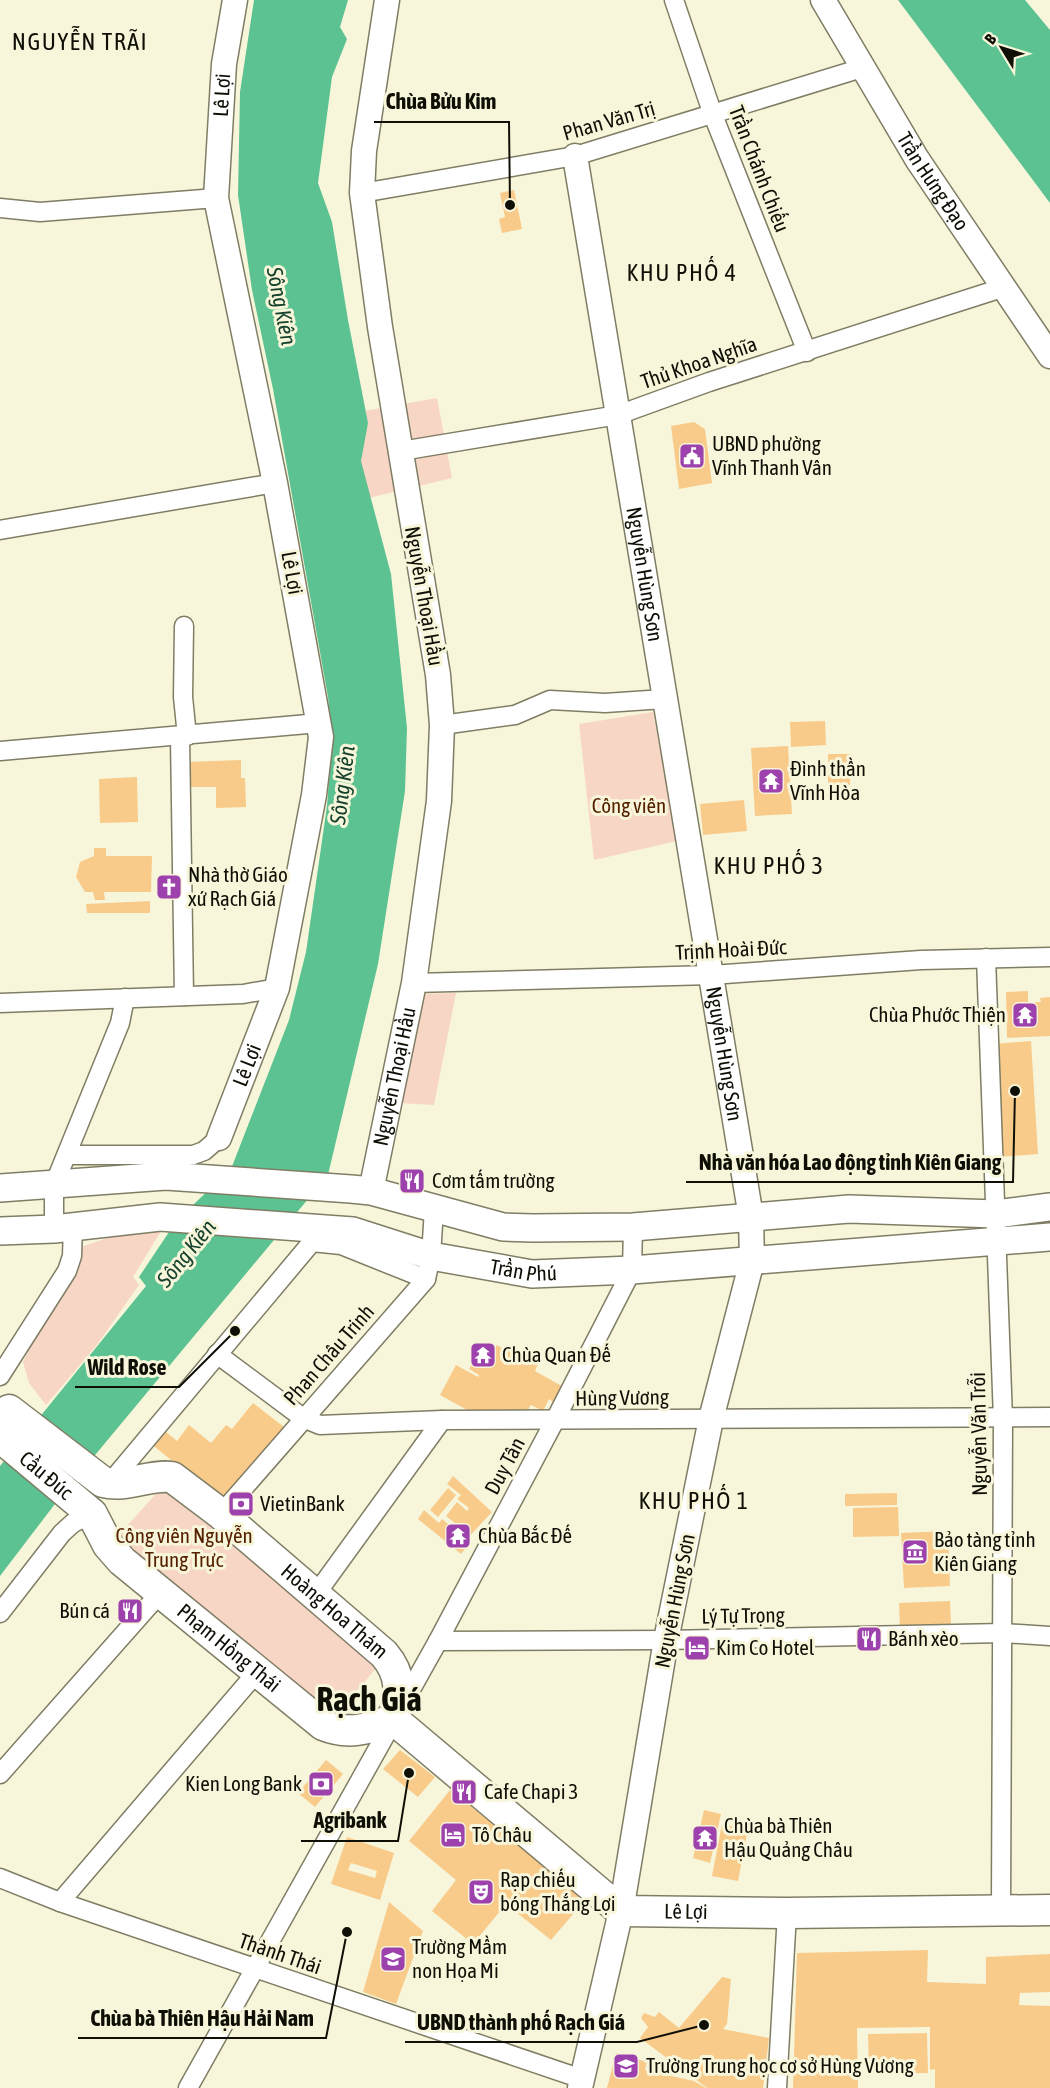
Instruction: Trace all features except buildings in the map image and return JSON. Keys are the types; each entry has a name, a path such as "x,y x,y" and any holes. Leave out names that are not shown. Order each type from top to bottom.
{"main road":[{"name":"Trần Phú","path":"0,1188 166,1176 361,1190 503,1227 633,1227 849,1209 996,1214 1050,1207"},
{"name":"Trần Phú","path":"0,1231 63,1228 160,1217 353,1231 428,1268 532,1274 632,1270 1050,1237"},
{"name":"Cầu Đúc","path":"7,1421 106,1483"},
{"name":"Cầu Đúc","path":"7,1421 96,1521"},
{"name":"Hoàng Hoa Thám","path":"106,1483 163,1476 172,1477 221,1514 316,1594 393,1665 400,1687 393,1719"},
{"path":"96,1521 141,1480"},
{"name":"Phạm Hồng Thái","path":"96,1521 114,1552 322,1725 338,1731 358,1731 393,1719"},
{"path":"393,1719 621,1911"},
{"name":"Lê Lợi","path":"621,1911 787,1913 1050,1910"}],"street":[{"name":"Lê Lợi","path":"219,1138 277,988 320,754 320,723 275,483 216,198 224,64 236,0"},
{"name":"Nguyễn Thoại Hầu","path":"361,1190 414,983 439,801 442,725 438,675 362,193 364,151 387,0"},
{"name":"Trần Chánh Chiếu","path":"674,0 713,115 807,352"},
{"name":"Trần Hưng Đạo","path":"823,0 917,159 1050,356"},
{"name":"Phan Văn Trị","path":"362,193 575,156 862,68"},
{"name":"Nguyễn Hùng Sơn","path":"575,156 751,1217 752,1261 711,1419 666,1640 621,1911 581,2083"},
{"path":"0,208 40,212 216,198"},
{"name":"Thủ Khoa Nghĩa","path":"401,451 618,415 709,382 1005,287"},
{"path":"0,531 275,483"},
{"path":"183,996 184,626"},
{"path":"442,725 515,715 550,700 606,703 664,699"},
{"path":"0,750 320,723"},
{"name":"Trịnh Hoài Đức","path":"414,983 711,975 921,960 1050,957"},
{"name":"Nguyễn Văn Trỗi","path":"986,958 1003,1419 1000,1910"},
{"path":"0,1003 243,994 277,988"},
{"path":"0,1376 38,1312 67,1271 72,1256 63,1228 54,1185 120,1023 125,998"},
{"path":"68,1155 193,1155 204,1151 219,1138"},
{"path":"106,1483 312,1242 341,1245 428,1268 434,1209"},
{"name":"Duy Tân","path":"188,2088 253,1968 438,1641 554,1422 632,1270 633,1227"},
{"name":"Phan Châu Trinh","path":"221,1514 428,1268"},
{"name":"Hùng Vương","path":"217,1354 303,1418 320,1425 442,1420 554,1422 1050,1417"},
{"path":"316,1594 442,1420"},
{"path":"0,1613 62,1533 73,1523 96,1521"},
{"path":"0,1774 161,1592"},
{"name":"Lý Tự Trọng","path":"438,1641 666,1640 1003,1633 1050,1636"},
{"path":"60,1902 257,1672"},
{"name":"Thành Thái","path":"0,1878 60,1902 581,2083"},
{"path":"777,2088 787,1913"}],"green space":[{"path":"437,398 452,478 352,502 342,415"},
{"name":"Công viên","path":"653,712 677,841 594,860 579,724"},
{"path":"456,993 434,1105 399,1103 418,994"},
{"path":"145,1225 163,1228 133,1277 139,1285 96,1346 46,1405 29,1383 23,1362 81,1247"},
{"name":"Công viên Nguyễn Trung Trực","path":"164,1485 381,1662 338,1714 321,1714 117,1537"}],"water":[{"name":"Sông Kiên","path":"254,0 348,0 340,27 347,39 332,77 318,183 332,222 368,423 361,461 391,574 407,728 405,791 378,964 328,1175 61,1496 0,1576 0,1466 146,1286 139,1277 177,1220 231,1169 289,1020 306,952 327,806 332,739 328,697 273,389 252,290 238,195 240,92"},
{"path":"898,0 1025,0 1050,30 1050,203"}],"place":[{"name":"Chùa Bửu Kim","path":"510,205"},
{"name":"UBND phường Vĩnh Thanh Vân","path":"692,456"},
{"name":"Đình thần Vĩnh Hòa","path":"771,781"},
{"name":"Nhà thờ Giáo xứ Rạch Giá","path":"169,887"},
{"name":"Chùa Phước Thiện","path":"1025,1015"},
{"name":"Nhà văn hóa Lao động tỉnh Kiên Giang","path":"1015,1091"},
{"name":"Cơm tấm trường","path":"412,1181"},
{"name":"Wild Rose","path":"235,1331"},
{"name":"Chùa Quan Đế","path":"483,1355"},
{"name":"VietinBank","path":"241,1504"},
{"name":"Chùa Bắc Đế","path":"458,1536"},
{"name":"Bảo tàng tỉnh Kiên Giang","path":"915,1552"},
{"name":"Bún cá","path":"130,1611"},
{"name":"Bánh xèo","path":"869,1639"},
{"name":"Kim Co Hotel","path":"697,1648"},
{"name":"Agribank","path":"409,1773"},
{"name":"Kien Long Bank","path":"321,1784"},
{"name":"Cafe Chapi 3","path":"464,1792"},
{"name":"Tô Châu","path":"453,1835"},
{"name":"Chùa bà Thiên Hậu Quảng Châu","path":"705,1838"},
{"name":"Rạp chiếu bóng Thắng Lợi","path":"481,1892"},
{"name":"Chùa bà Thiên Hậu Hải Nam","path":"347,1932"},
{"name":"Trường Mầm non Họa Mi","path":"393,1959"},
{"name":"UBND thành phố Rạch Giá","path":"704,2025"},
{"name":"Trường Trung học cơ sở Hùng Vương","path":"626,2066"}],"district":[{"name":"NGUYỄN TRÃI","path":"80,42"},
{"name":"KHU PHỐ 4","path":"682,273"},
{"name":"KHU PHỐ 3","path":"769,866"},
{"name":"KHU PHỐ 1","path":"694,1501"},
{"name":"Rạch Giá","path":"369,1699"}]}
